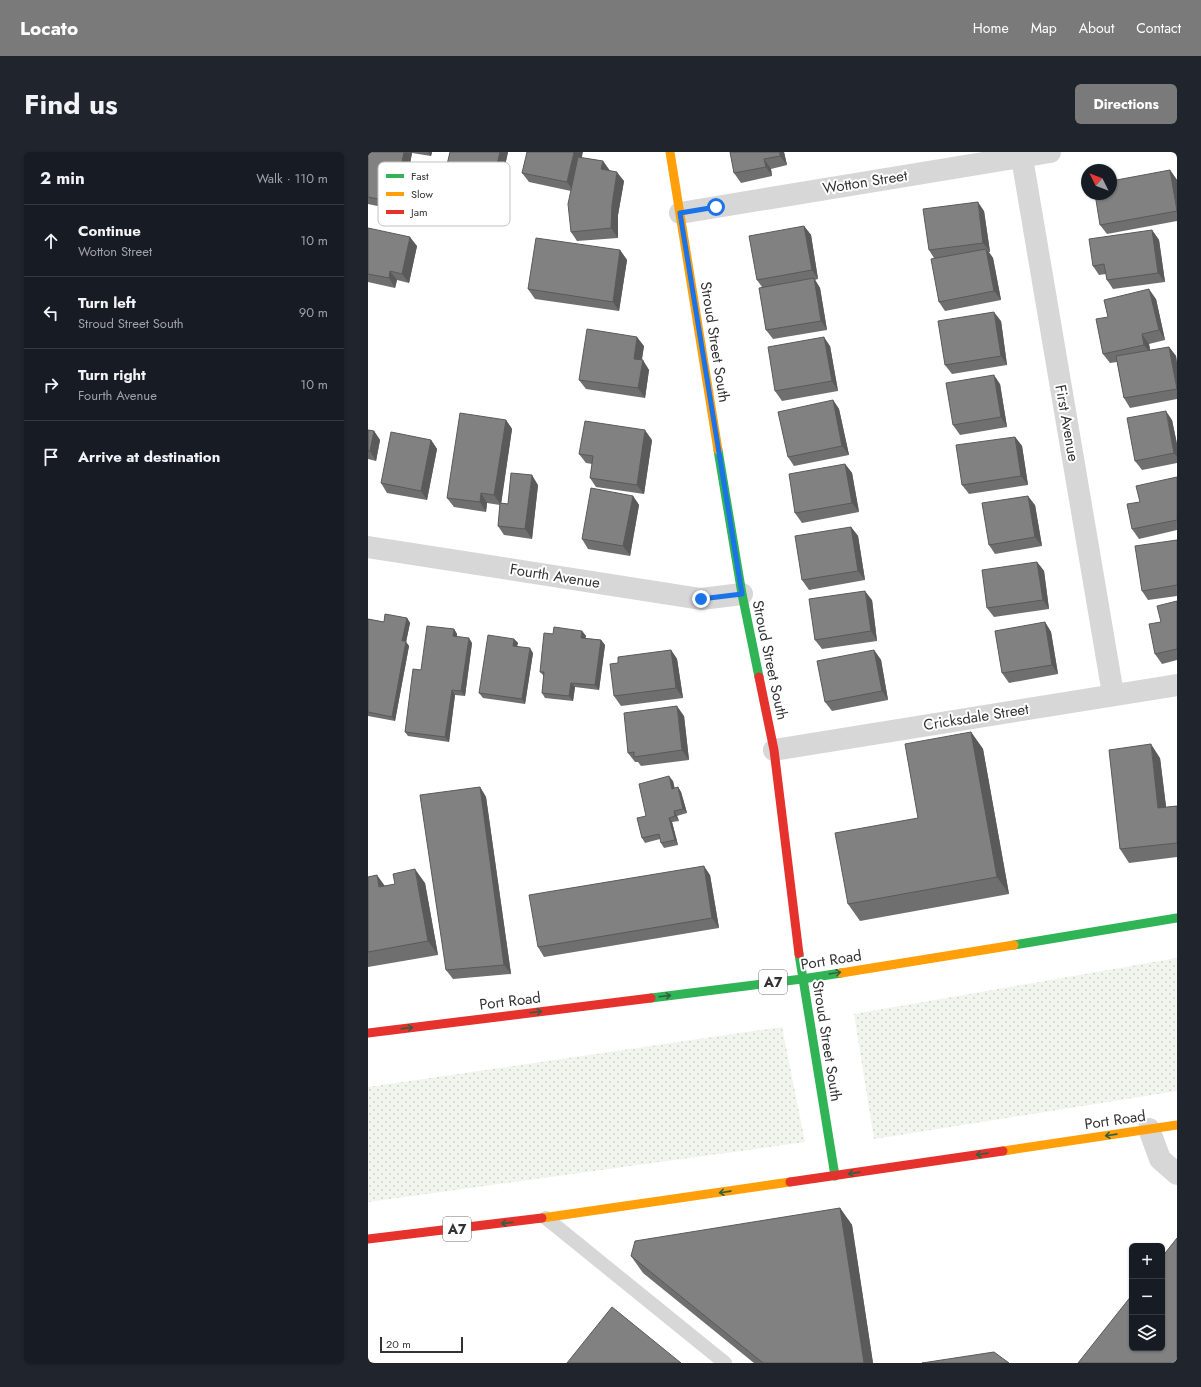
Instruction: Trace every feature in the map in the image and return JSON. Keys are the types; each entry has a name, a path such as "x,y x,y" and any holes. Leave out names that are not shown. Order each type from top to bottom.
{"main road":[{"name":"Stroud Street South","path":"670,152 742,594 774,750 802,979 835,1176"},
{"name":"Port Road","path":"368,1033 802,979 1177,918"},
{"name":"Port Road","path":"368,1240 546,1218 1177,1125"}],"street":[{"name":"Wotton Street","path":"680,213 1021,154 1050,152"},
{"name":"First Avenue","path":"1021,154 1113,694"},
{"name":"Fourth Avenue","path":"368,547 701,599 742,594"},
{"name":"Cricksdale Street","path":"774,750 1177,684"},
{"path":"1150,1129 1160,1159 1177,1174"}],"lane":[{"path":"546,1218 725,1363"}],"shaded area":[{"path":"1177,958 1177,1091 874,1139 854,1014"},
{"path":"782,1027 805,1142 368,1202 368,1087"}],"building":[{"path":"368,152 404,152 402,162 378,162 378,199 368,197"},
{"path":"450,152 500,152 498,162 448,162"},
{"path":"527,152 574,152 567,182 522,173"},
{"path":"730,152 780,152 780,156 764,159 766,167 734,173"},
{"path":"578,157 603,161 601,169 617,172 612,205 611,228 571,232 568,204"},
{"path":"1170,170 1177,211 1100,225 1096,200 1117,200 1117,180"},
{"path":"978,202 983,243 929,250 923,209"},
{"path":"804,226 812,270 757,280 749,236"},
{"path":"368,228 410,237 402,274 390,271 389,278 368,274"},
{"path":"1152,230 1158,273 1107,280 1104,264 1093,266 1089,239"},
{"path":"536,238 620,250 613,302 528,289"},
{"path":"986,249 994,291 939,302 931,259"},
{"path":"814,278 821,321 766,330 759,288"},
{"path":"1149,289 1159,330 1142,334 1144,345 1103,354 1096,319 1108,317 1104,300"},
{"path":"994,312 1001,356 945,365 938,321"},
{"path":"587,329 637,337 634,359 643,360 638,388 579,380"},
{"path":"824,337 832,381 775,391 768,347"},
{"path":"1169,347 1177,389 1124,398 1116,356"},
{"path":"994,375 1001,417 953,425 946,383"},
{"path":"833,400 842,446 788,457 778,412"},
{"path":"1166,411 1174,453 1135,461 1127,418"},
{"path":"460,413 506,420 494,495 481,493 480,502 447,498"},
{"path":"585,421 645,430 637,485 590,478 593,456 579,454"},
{"path":"368,430 374,431 370,451 368,451"},
{"path":"391,432 431,440 421,491 381,483"},
{"path":"1015,437 1021,476 962,485 956,445"},
{"path":"845,464 852,503 795,513 789,474"},
{"path":"511,473 532,475 525,529 498,526 500,503 508,504"},
{"path":"1177,477 1177,520 1132,529 1127,504 1140,502 1136,486"},
{"path":"591,488 633,496 623,546 582,539"},
{"path":"1028,496 1035,537 989,545 982,503"},
{"path":"851,527 858,571 802,580 795,536"},
{"path":"1177,540 1177,585 1142,591 1135,546"},
{"path":"1037,562 1043,600 987,608 982,570"},
{"path":"865,591 871,631 815,640 809,599"},
{"path":"1177,601 1177,649 1155,654 1149,624 1161,622 1157,606"},
{"path":"385,614 407,618 402,641 406,641 392,717 368,712 368,619 384,622"},
{"path":"1045,622 1052,665 1002,673 995,631"},
{"path":"427,626 454,629 453,636 469,638 461,691 452,690 445,737 405,732 413,669 421,670"},
{"path":"554,627 582,631 581,638 601,640 595,685 571,683 569,696 542,693 544,672 540,672 544,633 553,634"},
{"path":"488,635 514,639 513,646 530,648 522,699 479,693"},
{"path":"671,650 676,688 614,696 610,664 618,663 618,657"},
{"path":"874,650 882,691 825,702 817,661"},
{"path":"677,706 682,750 634,757 634,752 628,753 624,713"},
{"path":"971,732 997,877 848,904 835,833 918,818 905,744"},
{"path":"1151,744 1158,808 1177,806 1177,843 1120,849 1109,750"},
{"path":"669,776 672,789 678,787 683,809 674,811 675,816 669,818 675,840 661,843 659,834 642,838 637,818 646,816 639,784"},
{"path":"480,787 504,965 446,970 420,795"},
{"path":"704,866 712,918 538,947 529,895"},
{"path":"415,869 428,941 368,952 368,877 377,875 379,887 395,884 393,874"},
{"path":"840,1208 864,1363 763,1363 631,1256 635,1241"},
{"path":"1177,1238 1177,1363 1078,1363 1129,1299 1129,1351 1165,1351 1165,1253"},
{"path":"612,1307 681,1363 567,1363"},
{"path":"994,1352 1009,1363 922,1363"}],"traffic: fast":[{"path":"718,450 742,594 759,677"},
{"path":"1014,945 1177,918"},
{"path":"799,954 835,1176"},
{"path":"651,998 841,973"}],"traffic: slow":[{"path":"670,152 718,450"},
{"path":"841,973 1014,945"},
{"path":"1003,1151 1177,1125"},
{"path":"542,1218 790,1182"}],"traffic: jam":[{"path":"759,677 774,750 799,954"},
{"path":"368,1033 651,998"},
{"path":"790,1182 1003,1151"},
{"path":"368,1239 542,1218"}],"route":[{"path":"701,599 742,594 680,213 716,207"}]}
